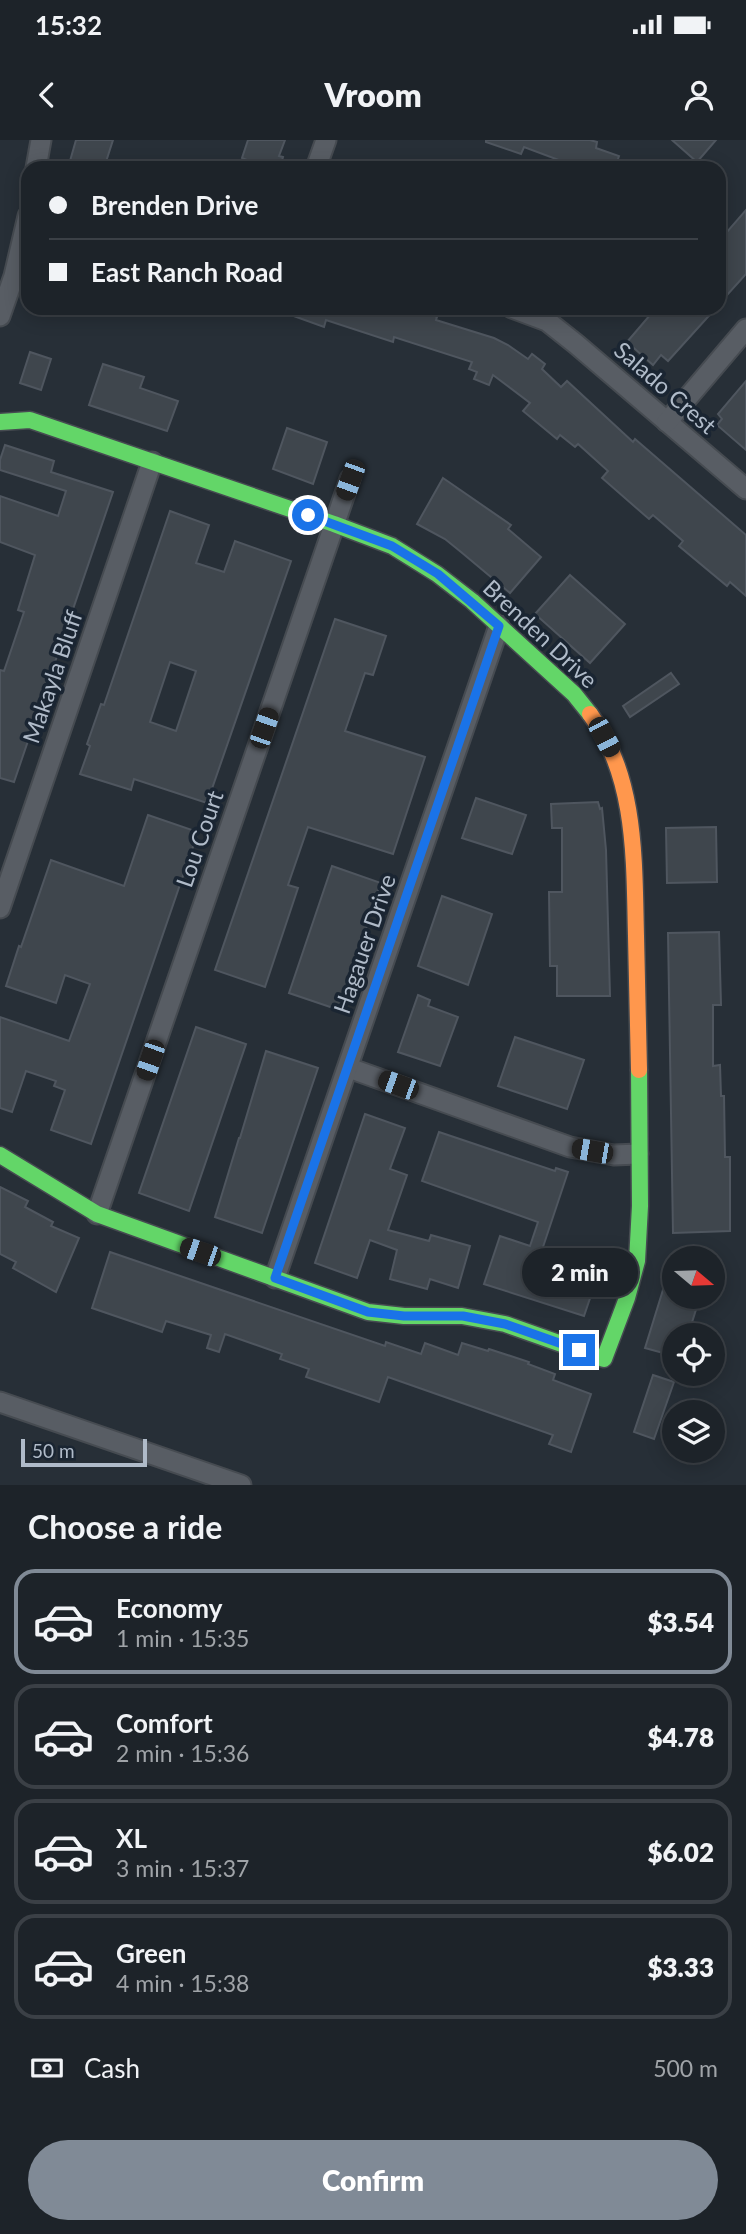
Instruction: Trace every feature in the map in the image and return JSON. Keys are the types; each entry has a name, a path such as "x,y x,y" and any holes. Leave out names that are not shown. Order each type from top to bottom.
{"street":[{"path":"37,161 41,140"},
{"path":"318,161 326,140"},
{"path":"0,316 21,246"},
{"name":"Salado Crest","path":"531,315 547,321 576,344 746,489"},
{"path":"667,422 746,329"},
{"name":"Brenden Drive","path":"0,422 30,420 392,546 438,574 574,694 593,717 614,756 626,795 634,856 640,1228 637,1264 604,1359 505,1324 463,1316 404,1316 368,1312 275,1278"},
{"name":"Makayla Bluff","path":"0,908 152,462"},
{"name":"Lou Court","path":"97,1214 350,480"},
{"name":"Hagauer Drive","path":"275,1278 499,626"},
{"path":"349,1068 570,1147 614,1155 638,1154"},
{"path":"0,1155 97,1214 275,1278"},
{"path":"0,1402 241,1485"}],"building":[{"path":"76,140 113,140 106,161 70,161"},
{"path":"248,140 285,140 279,156 283,157 282,161 247,161 242,158"},
{"path":"590,140 597,142 596,148 619,156 617,161 561,161 524,147 521,154 486,142"},
{"path":"672,140 716,140 696,161"},
{"path":"746,210 746,274 726,296 726,233"},
{"path":"291,315 433,315 437,317 436,320 494,338 528,359 532,354 545,364 542,369 561,387 567,381 633,442 635,439 746,535 746,596 730,582 727,586 679,546 683,541 653,515 649,519 602,478 608,471 578,444 575,447 560,435 557,439 523,411 530,403 493,375 489,385 474,379 477,372 469,369 472,362 394,337 393,342 326,320 324,327"},
{"path":"650,315 710,315 668,361 661,355 653,365 627,342"},
{"path":"30,352 51,359 41,390 20,383"},
{"path":"103,364 144,377 140,388 178,401 167,431 89,405"},
{"path":"746,381 746,450 717,425 722,419 718,414"},
{"path":"287,428 327,442 313,484 273,469"},
{"path":"5,445 54,461 51,472 113,492 14,782 0,778 0,670 4,671 24,612 18,610 35,555 0,542 0,496 58,516 66,491 0,470"},
{"path":"443,478 511,525 508,529 541,557 510,593 445,539 417,524"},
{"path":"170,511 209,525 196,563 224,572 235,541 291,561 207,803 134,779 131,790 80,774 90,746 87,744 101,704 104,705","holes":["170,662 196,671 176,731 150,722"]},
{"path":"570,575 625,624 590,663 535,614"},
{"path":"335,619 386,636 373,675 365,673 345,731 425,757 393,854 308,827 288,885 298,888 265,987 215,970"},
{"path":"671,673 679,684 630,717 623,706"},
{"path":"476,798 526,815 512,854 462,838"},
{"path":"598,802 600,809 602,808 606,850 610,996 557,996 557,966 550,966 549,892 562,892 562,828 552,828 551,804"},
{"path":"148,815 198,832 91,1144 51,1130 65,1090 54,1086 56,1081 26,1071 12,1112 0,1108 0,1017 69,1041 90,984 65,975 56,1003 6,986 19,946 21,947 51,860 124,886"},
{"path":"716,827 717,882 667,883 666,828"},
{"path":"332,866 381,883 339,1010 289,993"},
{"path":"442,896 492,914 468,985 418,966"},
{"path":"719,932 721,1005 713,1005 713,1066 720,1065 721,1096 724,1096 725,1157 730,1157 730,1231 673,1233 668,933"},
{"path":"418,995 430,1000 428,1006 458,1017 440,1066 398,1052"},
{"path":"196,1027 246,1044 189,1211 139,1193"},
{"path":"515,1037 584,1060 567,1109 498,1086"},
{"path":"266,1051 318,1068 262,1233 215,1217"},
{"path":"365,1114 405,1128 390,1169 407,1175 388,1230 429,1241 431,1235 470,1246 458,1288 430,1279 427,1289 390,1279 397,1250 370,1240 357,1278 315,1263"},
{"path":"439,1132 555,1171 556,1168 568,1172 542,1250 600,1269 584,1316 484,1284 500,1236 530,1246 538,1222 422,1181"},
{"path":"0,1187 28,1201 25,1207 53,1222 51,1226 79,1238 56,1292 13,1268 16,1262 0,1254"},
{"path":"110,1252 385,1346 386,1342 421,1354 425,1343 458,1355 462,1343 529,1362 528,1364 555,1374 553,1380 591,1394 571,1452 549,1444 553,1435 388,1377 379,1402 306,1377 309,1369 280,1359 282,1354 225,1334 219,1352 207,1348 211,1335 166,1321 162,1332 92,1308"},
{"path":"662,1293 662,1309 696,1309 692,1323 662,1323 662,1353 645,1348"},
{"path":"653,1375 662,1378 662,1386 673,1386 668,1400 662,1400 662,1416 654,1439 634,1432"}],"traffic: fast":[{"path":"0,422 30,420 392,546 437,574 472,601 574,694 590,714"},
{"path":"0,1155 97,1214 368,1312 404,1316 462,1316 505,1324 604,1359 627,1298 637,1261 640,1206 639,1070"}],"traffic: slow":[{"path":"590,714 617,765 630,820 635,879 639,1070"}],"route":[{"path":"308,515 392,546 438,574 499,626 275,1278 368,1312 404,1316 463,1316 505,1324 579,1350"}]}
